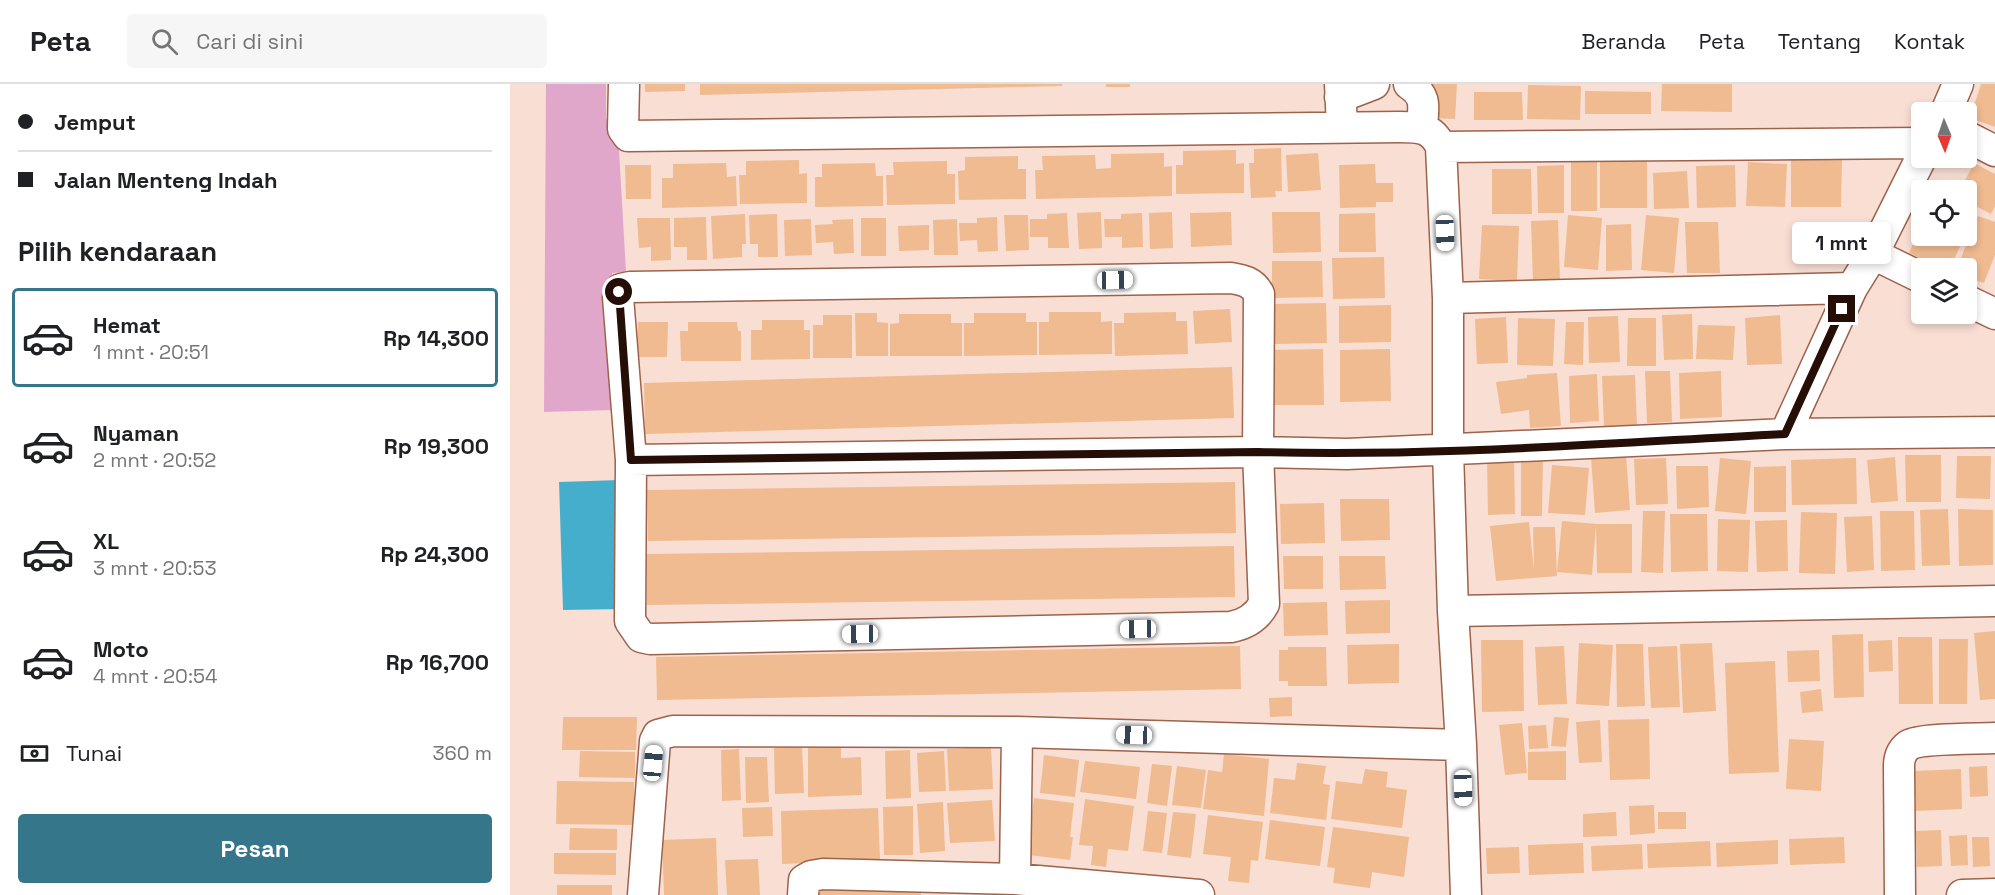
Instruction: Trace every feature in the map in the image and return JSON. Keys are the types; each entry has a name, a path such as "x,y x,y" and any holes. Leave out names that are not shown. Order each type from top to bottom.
{"street":[{"path":"624,84 623,129 628,136 1342,127 1432,137 1911,143"},
{"path":"1342,127 1340,91 1374,84"},
{"path":"1409,84 1418,90 1424,101 1432,137 1448,298 1448,451 1466,895"},
{"path":"1950,102 1958,84"},
{"path":"1977,142 1995,151"},
{"path":"1785,434 1852,288 1873,254 1916,168"},
{"path":"1873,254 1911,273"},
{"path":"1219,278 1242,279 1256,288 1259,294 1258,452 1264,604 1253,618 1241,625 641,638 630,621 631,460 618,297 619,292 625,287 1219,278"},
{"path":"1448,298 1852,288"},
{"path":"1977,305 1995,314"},
{"path":"631,460 1258,452 1347,454 1785,434 1995,432"},
{"path":"1453,610 1995,601"},
{"path":"643,895 655,741 658,735 673,731 1017,732 1461,745"},
{"path":"1015,879 1017,732"},
{"path":"1900,895 1899,759 1904,750 1917,742 1995,738"},
{"path":"803,895 804,880 811,876 824,874 1015,879 1199,895"},
{"path":"1962,895 1995,894"}],"shaded area":[{"path":"546,84 606,84 606,118 619,150 626,272 612,273 614,410 544,412"}],"water":[{"path":"620,480 623,609 563,610 559,482"}],"building":[{"path":"645,84 685,84 685,91 645,92"},
{"path":"700,84 1062,84 1062,86 700,95"},
{"path":"1106,84 1130,84 1130,87 1106,87"},
{"path":"1427,84 1457,84 1455,119 1425,118"},
{"path":"1662,84 1732,84 1732,112 1661,111"},
{"path":"1981,84 1995,84 1995,127 1977,121 1977,102 1975,102"},
{"path":"1528,85 1581,86 1580,120 1527,119"},
{"path":"1585,91 1651,92 1651,114 1585,114"},
{"path":"1474,92 1522,92 1523,120 1474,120"},
{"path":"1281,148 1282,191 1275,191 1276,197 1251,198 1249,163 1254,163 1254,149"},
{"path":"1236,150 1236,164 1244,163 1244,193 1176,194 1176,165 1183,165 1183,151"},
{"path":"1164,153 1164,167 1172,166 1172,196 1036,199 1035,170 1043,170 1042,156 1095,155 1096,169 1111,168 1111,154"},
{"path":"1318,153 1321,190 1288,192 1286,155"},
{"path":"1018,156 1018,169 1026,169 1026,199 959,200 958,171 965,170 965,157"},
{"path":"799,160 799,174 807,173 807,203 740,204 739,175 746,175 746,161"},
{"path":"1600,160 1647,160 1647,208 1600,208"},
{"path":"1791,160 1842,160 1841,207 1791,207"},
{"path":"947,161 947,174 955,174 955,204 887,205 886,175 894,175 893,162"},
{"path":"1571,162 1597,162 1597,211 1571,211"},
{"path":"1748,162 1787,164 1785,207 1746,206"},
{"path":"726,163 727,177 736,176 737,206 662,208 662,178 673,178 673,164"},
{"path":"875,163 876,176 883,176 883,206 815,207 815,177 822,177 822,164"},
{"path":"1375,164 1376,183 1393,183 1393,202 1376,202 1376,207 1340,208 1339,165"},
{"path":"625,165 651,165 651,199 626,199"},
{"path":"1564,165 1564,213 1538,213 1537,166"},
{"path":"1735,165 1736,207 1697,208 1696,166"},
{"path":"1977,165 1995,174 1995,206 1991,214 1977,207 1977,180 1965,180 1971,168 1977,168"},
{"path":"1492,169 1531,169 1532,214 1492,214"},
{"path":"1687,171 1689,208 1654,209 1653,173"},
{"path":"1101,212 1102,248 1079,249 1077,213"},
{"path":"1172,212 1173,248 1150,249 1149,213"},
{"path":"1231,212 1232,245 1191,247 1190,213"},
{"path":"1272,212 1320,212 1321,252 1273,253"},
{"path":"1067,213 1069,248 1048,248 1048,237 1030,237 1030,219 1047,219 1047,214"},
{"path":"1142,213 1143,247 1122,248 1122,237 1105,237 1104,219 1121,219 1121,214"},
{"path":"1375,213 1376,252 1339,252 1339,214"},
{"path":"745,214 746,244 742,244 742,257 713,259 711,216"},
{"path":"777,214 778,257 758,257 758,244 750,244 749,215"},
{"path":"1004,215 1028,215 1029,250 1006,251"},
{"path":"1568,215 1602,218 1598,270 1564,267"},
{"path":"1646,215 1679,218 1674,273 1641,270"},
{"path":"1978,216 1995,222 1995,255 1984,283 1977,281 1977,258 1961,258 1966,246 1977,246"},
{"path":"706,217 707,260 687,260 687,247 674,247 674,218"},
{"path":"997,217 998,251 978,252 977,240 960,241 959,223 977,223 977,218"},
{"path":"637,218 670,218 671,260 651,261 651,247 639,248"},
{"path":"861,218 886,218 886,256 861,256"},
{"path":"811,219 812,255 785,256 784,220"},
{"path":"853,219 854,253 834,254 833,242 816,243 815,225 833,224 832,220"},
{"path":"957,219 958,255 934,255 933,220"},
{"path":"1558,220 1560,280 1533,281 1531,221"},
{"path":"1685,222 1718,222 1720,273 1687,273"},
{"path":"1631,224 1632,270 1606,271 1606,225"},
{"path":"929,225 929,250 899,251 898,226"},
{"path":"1482,225 1519,226 1517,281 1479,279"},
{"path":"1912,246 1960,246 1955,258 1920,258 1909,253"},
{"path":"1384,257 1385,298 1333,299 1332,258"},
{"path":"1272,261 1322,261 1323,297 1272,298"},
{"path":"1326,303 1327,343 1274,344 1273,304"},
{"path":"1391,305 1391,342 1339,343 1339,306"},
{"path":"1230,309 1232,342 1195,344 1193,311"},
{"path":"1049,312 1101,312 1101,322 1112,321 1112,354 1039,355 1039,322 1049,322"},
{"path":"1176,312 1176,321 1187,321 1188,354 1115,356 1114,323 1124,323 1124,313"},
{"path":"855,313 877,313 877,322 888,323 888,356 856,356"},
{"path":"974,313 1026,313 1026,322 1037,322 1037,355 964,356 964,323 974,323"},
{"path":"899,314 951,314 951,323 962,323 962,356 890,356 890,324 899,323"},
{"path":"1692,314 1693,359 1664,360 1662,315"},
{"path":"823,315 852,315 852,358 813,358 813,325 823,325"},
{"path":"1780,315 1782,364 1747,365 1745,318"},
{"path":"1618,316 1620,362 1589,363 1588,317"},
{"path":"1506,317 1508,363 1477,364 1475,319"},
{"path":"1518,318 1555,319 1553,366 1517,365"},
{"path":"1628,318 1656,318 1656,366 1627,366"},
{"path":"762,320 804,320 804,330 810,330 810,359 751,360 751,330 762,330"},
{"path":"638,322 668,322 667,357 637,357"},
{"path":"688,322 737,322 738,331 741,331 741,361 681,361 680,331 688,331"},
{"path":"1566,322 1584,322 1583,365 1564,364"},
{"path":"1698,325 1735,326 1733,360 1696,359"},
{"path":"1323,349 1324,405 1272,405 1271,350"},
{"path":"1390,349 1391,401 1340,402 1340,350"},
{"path":"1232,367 1234,418 645,434 644,383"},
{"path":"1645,371 1670,371 1672,422 1647,423"},
{"path":"1721,371 1722,417 1680,419 1679,373"},
{"path":"1557,373 1561,426 1530,428 1529,410 1501,414 1496,382 1527,378 1527,375"},
{"path":"1597,374 1599,421 1570,423 1569,376"},
{"path":"1635,375 1637,427 1604,428 1602,376"},
{"path":"1626,455 1630,510 1595,513 1591,457"},
{"path":"1905,455 1941,455 1941,502 1906,502"},
{"path":"1521,456 1543,456 1542,516 1521,516"},
{"path":"1957,456 1991,456 1990,499 1956,498"},
{"path":"1514,457 1515,514 1488,515 1487,458"},
{"path":"1895,457 1898,501 1871,503 1867,460"},
{"path":"1666,458 1668,504 1636,505 1634,459"},
{"path":"1720,458 1751,461 1746,514 1715,511"},
{"path":"1856,458 1857,504 1792,505 1791,460"},
{"path":"1552,465 1589,468 1585,515 1548,513"},
{"path":"1676,466 1708,466 1709,507 1677,509"},
{"path":"1786,466 1786,512 1754,512 1754,467"},
{"path":"1235,482 1236,533 648,541 647,490"},
{"path":"1340,499 1389,499 1390,540 1341,541"},
{"path":"1324,503 1325,543 1281,544 1280,504"},
{"path":"1948,509 1950,565 1922,566 1920,510"},
{"path":"1958,509 1993,510 1993,565 1959,566"},
{"path":"1643,511 1665,511 1663,573 1641,572"},
{"path":"1880,511 1914,511 1915,570 1881,571"},
{"path":"1801,512 1837,513 1835,574 1799,573"},
{"path":"1670,514 1707,514 1708,571 1671,572"},
{"path":"1872,516 1874,570 1847,572 1844,517"},
{"path":"1718,519 1750,520 1748,572 1717,571"},
{"path":"1787,520 1788,571 1757,572 1755,521"},
{"path":"1562,521 1632,524 1632,573 1597,573 1596,526 1592,575 1557,572"},
{"path":"1529,522 1534,571 1533,527 1555,527 1557,576 1496,581 1490,526"},
{"path":"1234,546 1235,597 647,605 646,554"},
{"path":"1283,556 1323,556 1323,589 1284,589"},
{"path":"1339,556 1385,556 1386,589 1340,590"},
{"path":"1390,600 1390,633 1346,634 1345,601"},
{"path":"1327,602 1328,635 1284,636 1283,603"},
{"path":"1995,631 1995,699 1980,700 1974,633"},
{"path":"1863,634 1864,697 1834,698 1832,635"},
{"path":"1898,637 1932,637 1933,704 1899,704"},
{"path":"1939,639 1968,639 1967,704 1939,704"},
{"path":"1481,640 1523,640 1524,711 1482,712"},
{"path":"1892,640 1893,671 1869,672 1868,641"},
{"path":"1579,643 1613,645 1609,706 1576,704"},
{"path":"1712,643 1716,711 1683,713 1680,644"},
{"path":"1399,644 1399,683 1348,684 1347,645"},
{"path":"1616,644 1643,644 1645,706 1617,707"},
{"path":"1240,646 1241,689 657,700 656,657"},
{"path":"1564,646 1567,704 1538,705 1535,647"},
{"path":"1677,646 1680,707 1651,708 1648,647"},
{"path":"1288,647 1326,647 1327,686 1288,686 1288,681 1279,681 1279,650 1288,650"},
{"path":"1819,650 1820,681 1788,682 1787,651"},
{"path":"1775,661 1779,772 1729,774 1725,663"},
{"path":"1821,689 1823,711 1802,713 1800,692"},
{"path":"1292,697 1292,716 1270,717 1269,698"},
{"path":"563,717 637,717 636,750 562,750"},
{"path":"1554,717 1569,718 1566,747 1551,746"},
{"path":"1649,719 1650,779 1610,780 1608,720"},
{"path":"1600,720 1602,762 1579,763 1576,722"},
{"path":"1522,723 1527,773 1505,775 1499,725"},
{"path":"1546,725 1548,748 1529,749 1528,726"},
{"path":"841,739 841,758 861,757 862,795 808,797 808,740"},
{"path":"1789,739 1824,741 1821,791 1786,789"},
{"path":"802,747 804,793 775,794 774,748"},
{"path":"991,747 993,789 949,791 947,749"},
{"path":"739,749 741,800 722,801 721,750"},
{"path":"910,750 911,798 886,799 885,751"},
{"path":"580,751 635,752 635,778 579,777"},
{"path":"944,751 946,791 919,792 917,753"},
{"path":"1566,751 1566,780 1528,780 1528,752"},
{"path":"1224,754 1269,759 1264,816 1203,809 1208,770 1222,772"},
{"path":"1044,755 1079,760 1075,797 1040,793"},
{"path":"745,757 767,757 769,802 746,803"},
{"path":"1085,761 1140,767 1136,799 1080,792"},
{"path":"1297,763 1326,766 1323,784 1330,785 1326,820 1270,813 1274,778 1295,780"},
{"path":"1152,764 1172,766 1167,806 1147,803"},
{"path":"1177,766 1206,770 1201,808 1172,805"},
{"path":"1987,766 1988,796 1970,797 1969,767"},
{"path":"1365,769 1388,772 1386,787 1407,790 1402,828 1331,819 1336,781 1362,784"},
{"path":"1961,769 1962,809 1916,811 1914,771"},
{"path":"557,781 634,782 634,825 556,824"},
{"path":"1034,798 1074,803 1070,860 1021,854 1029,832"},
{"path":"1085,799 1134,806 1128,851 1108,849 1106,867 1091,865 1093,846 1079,845"},
{"path":"992,800 995,841 950,843 947,803"},
{"path":"943,802 945,851 920,853 917,804"},
{"path":"1654,805 1655,833 1630,835 1629,806"},
{"path":"913,806 913,855 884,855 883,807"},
{"path":"772,807 773,836 743,837 742,808"},
{"path":"878,808 880,860 782,864 781,811"},
{"path":"1148,811 1167,813 1162,853 1143,851"},
{"path":"1173,812 1196,814 1191,858 1167,855"},
{"path":"1616,812 1617,836 1583,837 1583,814"},
{"path":"1658,812 1686,812 1686,829 1658,829"},
{"path":"1208,815 1263,822 1258,861 1251,860 1249,883 1228,881 1231,857 1203,854"},
{"path":"1270,820 1325,827 1320,866 1265,859"},
{"path":"1333,827 1409,837 1404,877 1372,872 1370,888 1333,883 1335,868 1327,867"},
{"path":"570,828 617,829 617,850 569,850"},
{"path":"1941,830 1942,866 1917,867 1916,831"},
{"path":"1967,835 1968,865 1951,866 1949,836"},
{"path":"1844,837 1845,863 1790,865 1789,839"},
{"path":"1972,837 1989,837 1990,866 1973,867"},
{"path":"716,838 718,895 664,895 662,840"},
{"path":"1778,840 1778,864 1717,867 1716,843"},
{"path":"1710,841 1711,866 1648,868 1647,844"},
{"path":"1583,843 1584,873 1529,875 1528,845"},
{"path":"1642,844 1643,869 1592,871 1591,846"},
{"path":"1519,847 1520,873 1487,874 1486,848"},
{"path":"554,853 616,853 616,875 554,874"},
{"path":"758,859 760,895 727,895 725,860"},
{"path":"818,877 920,879 921,895 819,895"},
{"path":"557,885 612,885 612,895 557,895"}],"route":[{"path":"619,292 631,460 1258,452 1347,454 1785,434 1842,309"}]}
